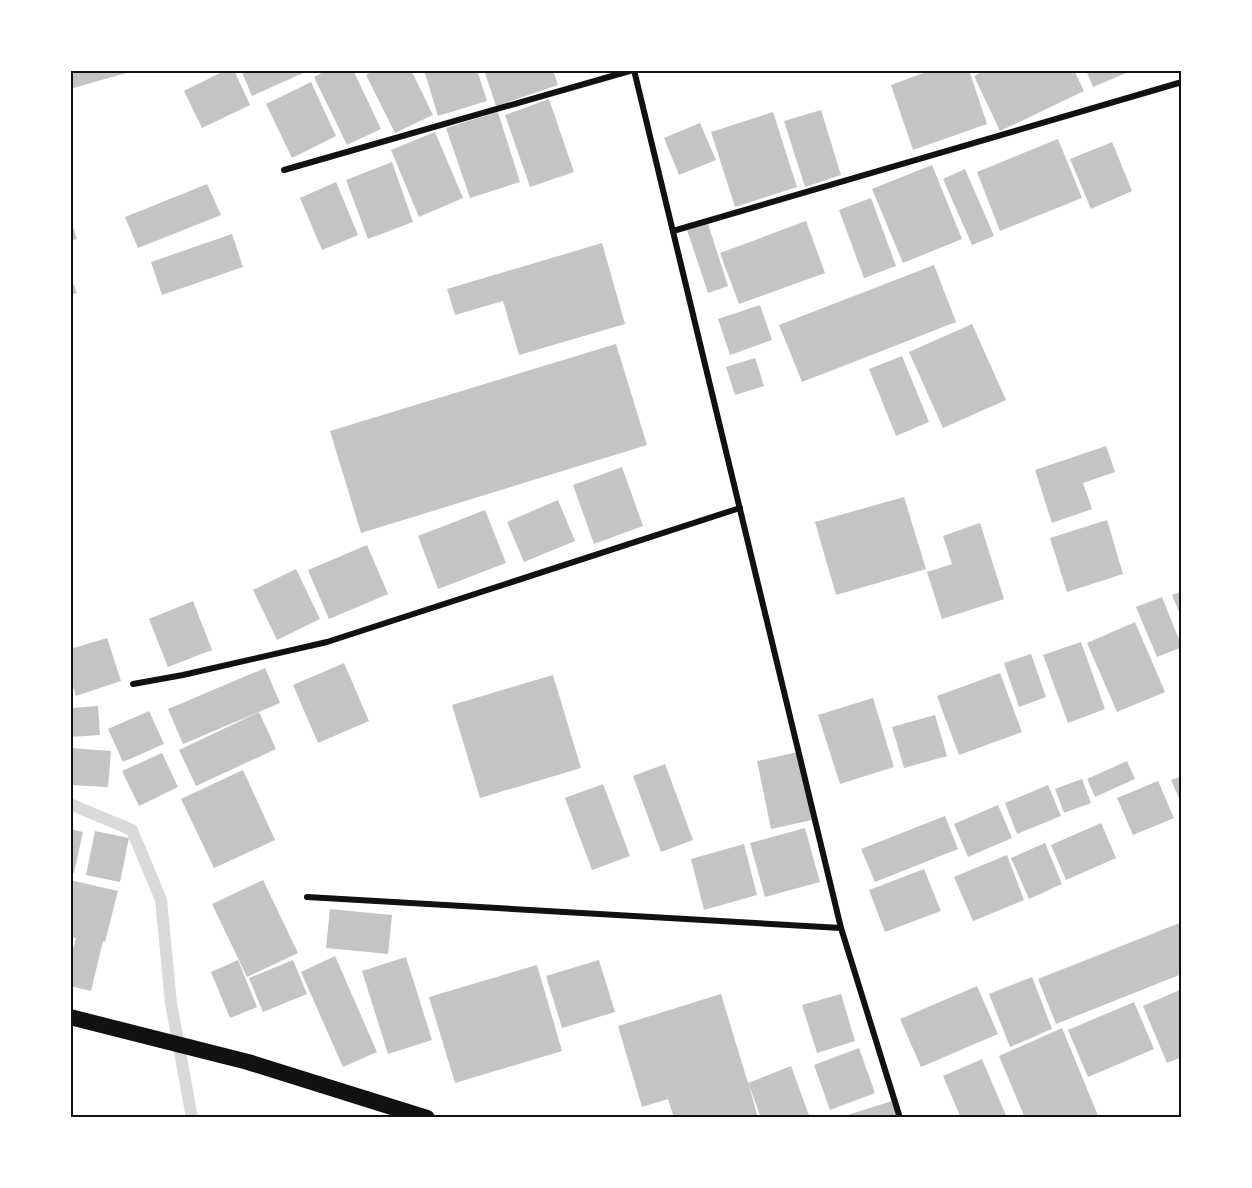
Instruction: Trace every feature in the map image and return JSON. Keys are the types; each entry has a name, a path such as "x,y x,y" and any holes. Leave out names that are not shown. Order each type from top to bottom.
{"highway":[{"path":"78,1019 248,1062 427,1118"}],"street":[{"path":"284,170 634,70 841,928 900,1118"},
{"path":"673,231 1182,82"},
{"path":"133,684 327,642 740,508"},
{"path":"307,897 841,928"}],"building":[{"path":"70,70 133,70 133,71 70,89"},
{"path":"226,70 234,70 250,105 202,128 184,91"},
{"path":"241,70 302,70 303,73 252,96"},
{"path":"327,70 353,70 381,129 347,145 314,77"},
{"path":"375,70 411,70 433,115 395,133 366,75"},
{"path":"424,70 477,70 487,101 438,116"},
{"path":"484,70 553,70 558,85 496,106"},
{"path":"931,70 969,70 987,124 913,150 891,85"},
{"path":"985,70 1074,70 1084,91 1000,131 974,76"},
{"path":"1086,70 1131,70 1131,71 1093,87"},
{"path":"311,82 336,136 292,158 266,104"},
{"path":"549,99 574,172 530,187 505,115"},
{"path":"821,110 841,175 805,187 784,121"},
{"path":"498,112 520,182 470,198 446,128"},
{"path":"773,112 797,187 735,207 711,132"},
{"path":"700,123 716,160 679,175 664,138"},
{"path":"435,132 463,198 419,217 391,150"},
{"path":"1058,139 1082,198 1000,231 977,172"},
{"path":"1112,142 1132,191 1091,209 1070,159"},
{"path":"392,162 413,222 368,239 346,180"},
{"path":"932,165 962,239 903,263 872,189"},
{"path":"965,169 994,236 972,245 943,179"},
{"path":"336,182 358,235 322,250 300,198"},
{"path":"207,184 221,215 138,248 125,217"},
{"path":"871,198 896,266 864,278 839,210"},
{"path":"70,218 77,239 70,241"},
{"path":"806,221 825,273 739,304 720,253"},
{"path":"708,224 728,286 708,293 687,230"},
{"path":"232,234 243,267 162,295 151,262"},
{"path":"602,243 625,324 519,355 503,301 455,315 447,289"},
{"path":"934,265 956,322 802,382 779,325"},
{"path":"70,275 77,293 70,295"},
{"path":"760,305 772,340 730,355 718,319"},
{"path":"972,324 1006,400 943,428 909,352"},
{"path":"616,344 647,445 361,533 330,431"},
{"path":"902,356 929,422 896,436 869,369"},
{"path":"755,358 764,386 735,395 726,367"},
{"path":"1106,446 1115,472 1083,483 1092,509 1052,523 1035,470"},
{"path":"622,467 643,526 594,544 573,485"},
{"path":"904,497 926,569 836,595 815,522"},
{"path":"558,500 575,541 524,562 507,522"},
{"path":"485,510 506,563 438,589 418,536"},
{"path":"1107,520 1123,574 1067,592 1050,538"},
{"path":"980,523 1004,599 942,619 927,572 952,564 943,536"},
{"path":"367,545 388,594 329,619 308,570"},
{"path":"296,569 320,619 277,640 253,590"},
{"path":"1182,591 1182,617 1181,617 1172,595"},
{"path":"1162,597 1182,647 1157,657 1136,607"},
{"path":"193,601 212,650 168,667 149,619"},
{"path":"1135,622 1165,692 1117,712 1087,643"},
{"path":"107,638 121,681 76,696 70,678 70,649"},
{"path":"1081,642 1105,709 1068,723 1043,655"},
{"path":"1031,654 1046,697 1019,707 1004,663"},
{"path":"344,663 369,721 318,743 293,685"},
{"path":"265,668 280,703 183,744 168,709"},
{"path":"1000,673 1022,732 959,755 937,696"},
{"path":"553,675 581,768 480,798 452,705"},
{"path":"873,698 894,767 840,784 818,715"},
{"path":"98,706 100,735 70,737 70,708"},
{"path":"149,711 164,744 123,762 108,729"},
{"path":"259,712 276,749 196,786 179,750"},
{"path":"935,715 947,756 904,768 892,727"},
{"path":"70,748 111,751 108,787 70,785"},
{"path":"798,752 812,820 771,829 757,761"},
{"path":"162,753 178,787 139,806 122,771"},
{"path":"1127,761 1135,779 1095,797 1087,779"},
{"path":"665,764 693,840 661,852 633,776"},
{"path":"243,770 275,840 214,868 181,799"},
{"path":"1182,776 1182,805 1171,780"},
{"path":"1082,779 1091,803 1064,813 1055,789"},
{"path":"1158,781 1174,818 1133,835 1117,798"},
{"path":"603,784 630,856 592,870 565,798"},
{"path":"1048,785 1061,816 1017,834 1005,803"},
{"path":"998,805 1012,838 968,857 954,824"},
{"path":"945,816 958,849 875,882 861,849"},
{"path":"1101,823 1116,858 1066,880 1051,845"},
{"path":"805,828 820,882 765,897 750,843"},
{"path":"70,829 83,832 74,873 70,873"},
{"path":"95,831 129,838 120,882 86,875"},
{"path":"1045,843 1062,884 1029,899 1011,858"},
{"path":"744,844 757,895 704,910 691,859"},
{"path":"1007,855 1024,900 973,921 954,877"},
{"path":"924,869 941,911 885,932 869,890"},
{"path":"70,880 118,891 91,991 70,986 70,960 76,938 70,937"},
{"path":"263,880 298,953 247,977 212,904"},
{"path":"330,909 392,915 388,954 326,948"},
{"path":"1182,922 1182,974 1056,1024 1038,979"},
{"path":"335,956 377,1052 343,1067 301,972"},
{"path":"406,957 432,1040 388,1054 362,971"},
{"path":"238,960 257,1007 230,1018 211,972"},
{"path":"293,960 307,994 263,1012 249,978"},
{"path":"599,960 615,1012 562,1028 546,976"},
{"path":"537,965 562,1051 455,1083 429,997"},
{"path":"1032,977 1052,1029 1010,1047 989,994"},
{"path":"977,986 998,1034 921,1067 900,1019"},
{"path":"1182,989 1182,1057 1167,1063 1143,1006"},
{"path":"721,994 748,1083 791,1066 810,1118 761,1118 749,1085 758,1118 674,1118 668,1099 642,1107 618,1026"},
{"path":"841,994 855,1041 817,1053 802,1005"},
{"path":"1134,1002 1154,1049 1088,1077 1068,1030"},
{"path":"1062,1028 1099,1118 1025,1118 999,1056"},
{"path":"859,1048 875,1093 830,1110 814,1065"},
{"path":"982,1059 1007,1118 961,1118 943,1076"},
{"path":"892,1101 897,1118 849,1118 848,1115"}],"waterway":[{"path":"70,804 132,830 161,900 171,1003 192,1118"}]}
